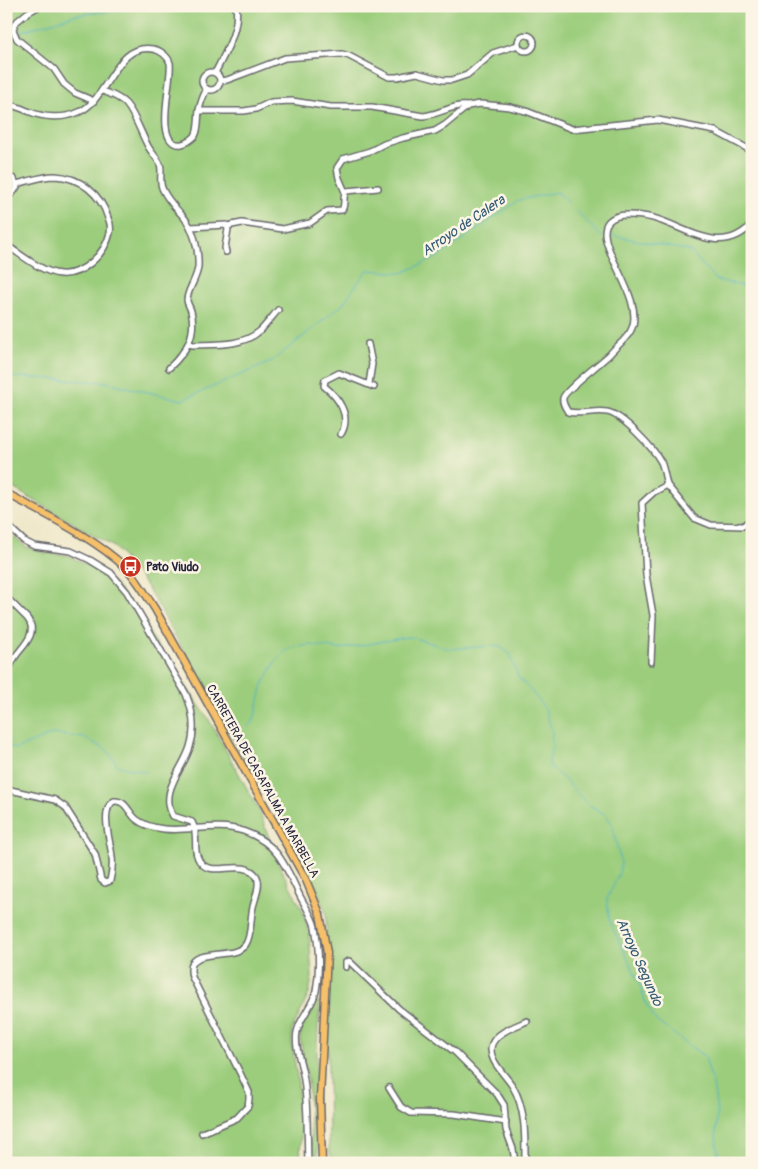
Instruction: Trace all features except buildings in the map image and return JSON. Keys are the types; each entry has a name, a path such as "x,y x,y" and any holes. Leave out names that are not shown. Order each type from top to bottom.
{"main road":[{"name":"CARRETERA DE CASAPALMA A MARBELLA","path":"6,493 97,545 122,565 134,578 155,610 306,880 320,914 327,953 320,1099 322,1163"}],"street":[{"path":"39,6 26,13 15,23 14,30 17,39 54,69 64,84 75,94 94,101"},
{"path":"215,73 237,20 236,6"},
{"path":"220,81 285,58 342,54 389,77 417,73 443,80 452,80 467,75 493,52 518,45"},
{"path":"6,104 44,116 58,116 80,112 94,101 116,68 127,56 139,49 156,49 164,54 170,62 165,118 166,130 171,141 180,144 187,142 196,134 199,111 207,89"},
{"path":"208,72 215,73 219,76 219,86 215,89 207,89 203,83 204,76 208,72"},
{"path":"103,90 121,100 130,110 149,148 159,162 162,189 174,208 182,214 191,228 198,259 196,275 187,299 192,321 189,343 179,359 169,368"},
{"path":"199,111 244,112 271,102 292,102 331,107 372,106 423,116 460,106 480,104 510,107 526,111 572,130 658,120 715,131 752,151"},
{"path":"191,228 227,226 242,223 283,229 310,223 327,211 343,209 345,192 337,168 343,159 403,138 435,131 468,106"},
{"path":"6,245 48,271 61,274 74,272 98,257 106,245 111,232 106,211 99,198 91,190 74,180 53,176 17,184"},
{"path":"6,177 14,179 17,184 15,192 6,195"},
{"path":"345,192 349,190 378,188"},
{"path":"752,224 734,238 709,238 696,236 654,218 636,215 614,217 607,224 605,238 631,296 633,327 630,334 604,360 566,391 562,399 568,412 578,414 605,412 620,417 661,462 666,485 694,518 711,525 743,526 752,518"},
{"path":"226,252 227,226"},
{"path":"189,343 192,345 238,342 251,337 260,330 278,310"},
{"path":"368,344 372,364 368,384"},
{"path":"341,434 344,429 345,416 342,406 336,397 324,386 324,380 338,373 374,387"},
{"path":"651,662 653,615 646,575 642,503 654,492 666,485"},
{"path":"6,524 24,541 34,546 71,551 90,560 111,573 127,592 191,705 194,729 190,748 171,786 168,804 173,816 192,822 196,828 196,853 204,866 212,869 235,867 250,871 256,875 258,880 246,944 236,952 205,956 194,960 190,970 249,1092 250,1098 248,1106 237,1118 202,1133"},
{"path":"6,597 28,618 31,628 29,641 18,653 6,674"},
{"path":"6,789 55,800 66,807 95,854 100,880 105,883 110,881 112,871 107,807 111,802 117,800 123,803 136,819 152,826 161,829 183,830 218,826 241,831 262,839 281,858 314,924 317,942 318,982 313,1003 297,1030 296,1042 304,1081 308,1163"},
{"path":"346,967 346,962 349,961 399,1009 455,1052 497,1094 504,1105 506,1130 513,1149 515,1163"},
{"path":"526,1163 521,1105 514,1088 494,1060 491,1049 495,1039 527,1021"},
{"path":"389,1088 402,1106 411,1114 454,1114 506,1122"}],"green space":[{"path":"6,6 752,6 752,1163 333,1163 329,1150 326,913 316,887 155,600 140,577 114,547 6,484"},
{"path":"6,531 26,547 46,553 67,555 105,574 119,589 208,718 259,810 278,863 302,909 309,933 312,977 309,994 292,1030 301,1132 300,1163 6,1163"},
{"path":"320,1001 316,1082 318,1163 312,1163 308,1081 300,1039 302,1027 315,1003"}],"waterway":[{"path":"16,33 75,15 122,10 125,6"},
{"name":"Arroyo de Calera","path":"6,379 18,377 105,382 182,400 271,362 342,305 367,270 402,273 436,258 519,200 557,192 602,237"},
{"name":"Arroyo de Calera","path":"610,235 690,251 716,280 742,286 752,292"},
{"name":"Arroyo Segundo","path":"247,727 254,720 263,684 276,661 287,650 294,647 310,645 340,649 407,637 449,649 500,647 510,654 518,677 545,709 552,732 549,762 551,768 586,803 606,815 611,822 621,863 619,873 607,899 609,918 638,980 646,1004 656,1021 705,1057 713,1085 717,1111 716,1136 721,1163"},
{"name":"Arroyo Segundo","path":"6,745 16,749 53,734 85,738 107,750 118,766 146,772"}],"place":[{"name":"Pato Viudo","path":"130,567"}]}
